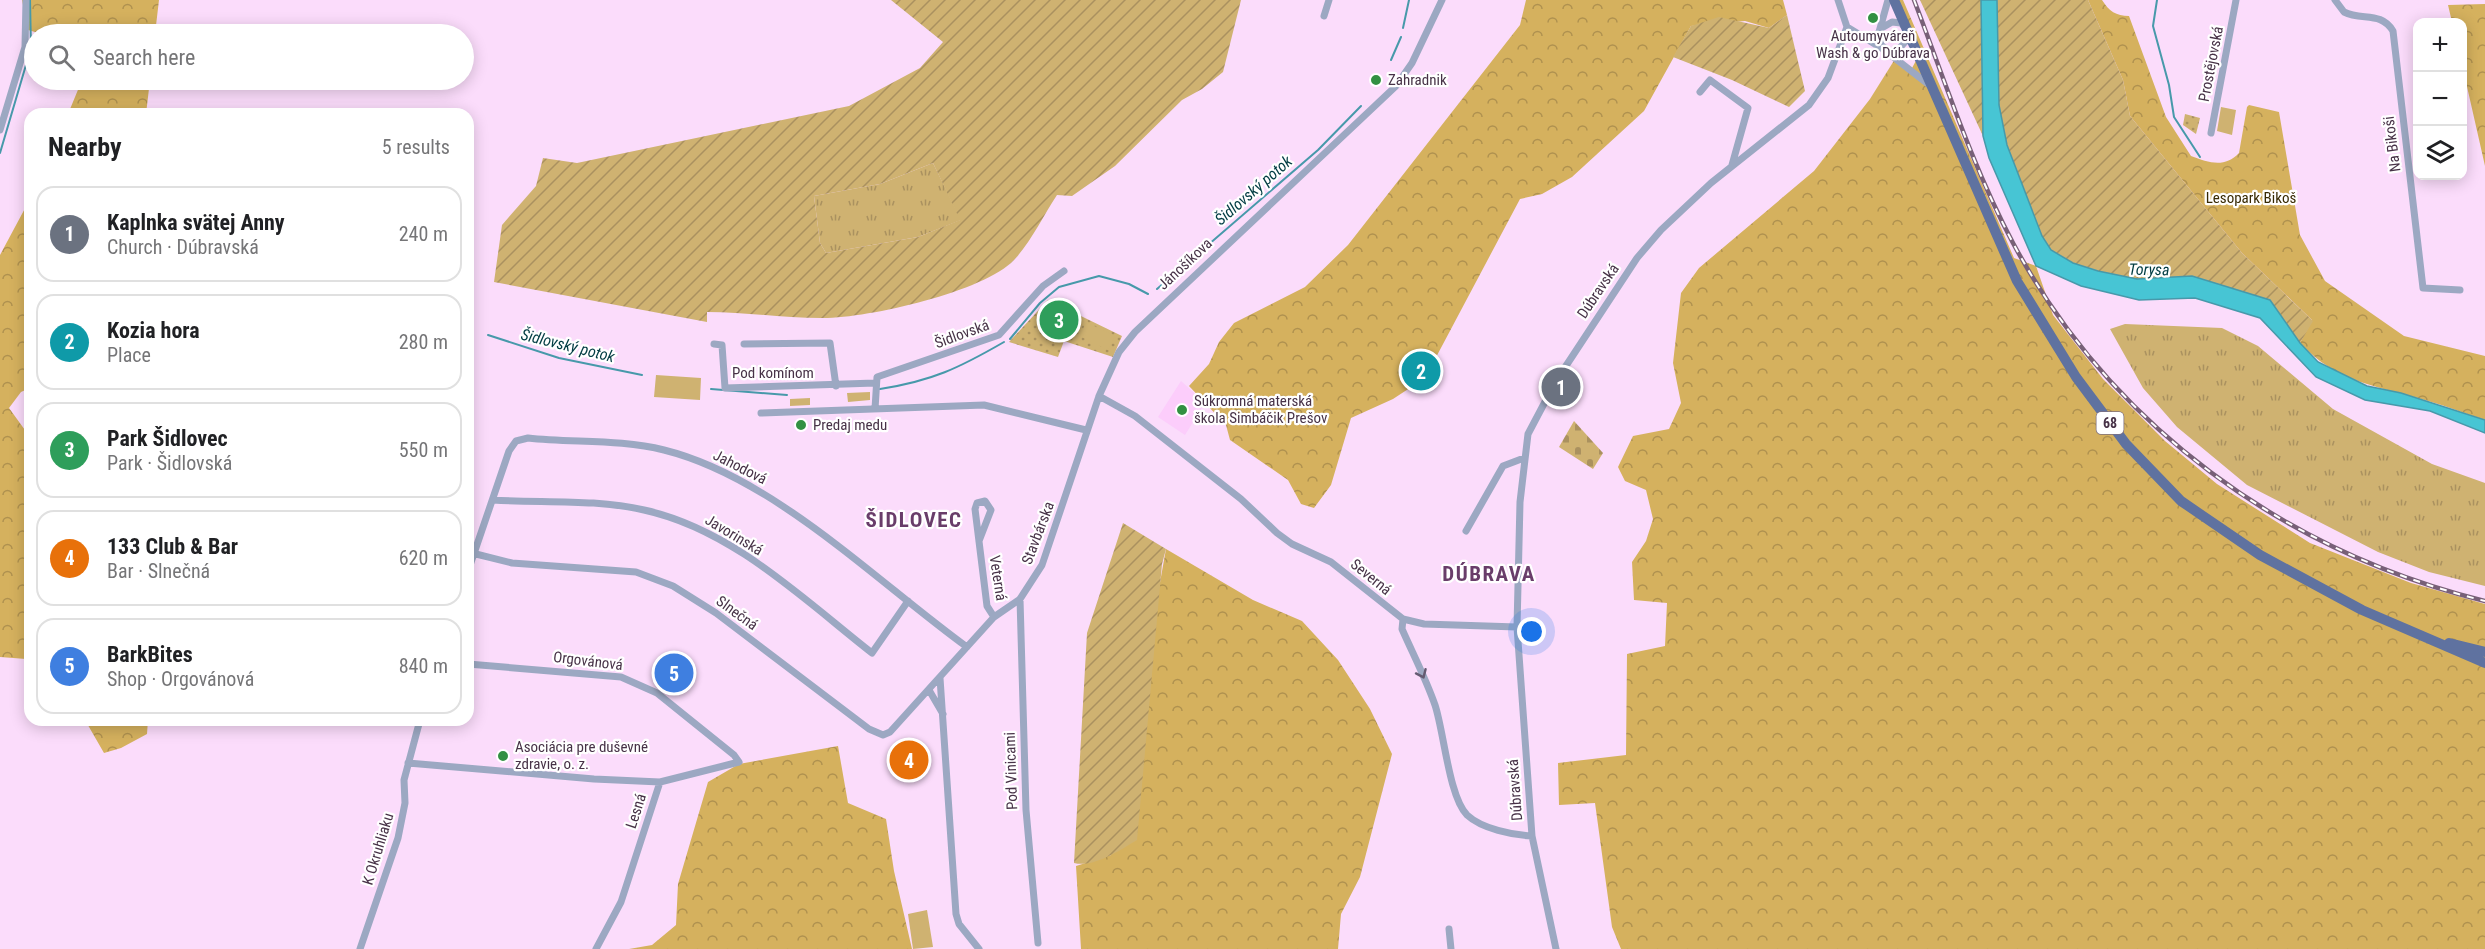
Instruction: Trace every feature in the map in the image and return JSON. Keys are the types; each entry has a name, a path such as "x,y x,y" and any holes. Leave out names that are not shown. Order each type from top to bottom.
{"main road":[{"name":"68","path":"1894,0 1994,233 2022,289 2093,400 2138,457 2181,501 2232,538 2334,597 2485,663"},
{"name":"68","path":"2422,636 2485,652"}],"street":[{"path":"26,0 26,24"},
{"path":"1324,16 1329,0"},
{"name":"Jánošíkova","path":"1086,430 1119,352 1135,332 1396,86 1412,63 1442,0"},
{"path":"1839,0 1847,27 1890,52 1902,47 1905,42 1906,29 1897,22 1885,24 1876,37 1868,38"},
{"path":"1888,0 1880,30 1880,43 1883,48 1931,86"},
{"name":"Prostějovská","path":"2211,133 2236,0"},
{"name":"Na Bikoši","path":"2335,0 2344,12 2379,18 2388,22 2393,30 2422,288 2460,290"},
{"name":"Dúbravská","path":"1556,949 1532,836 1517,627 1519,532 1524,458 1533,421 1637,258 1661,230 1732,165 1809,105 1828,78 1847,27"},
{"path":"0,130 24,53"},
{"path":"1700,92 1710,80 1748,108 1732,165"},
{"name":"Šidlovská","path":"875,383 878,377 999,335 1043,286 1064,271"},
{"name":"Pod komínom","path":"744,344 830,343 836,386"},
{"name":"Pod komínom","path":"714,344 722,345 725,388 875,383"},
{"path":"875,383 875,409"},
{"name":"Severná","path":"1099,396 1128,411 1241,499 1277,533 1292,544 1331,562 1403,620"},
{"path":"761,413 984,405 1086,430"},
{"name":"Stavbárska","path":"940,678 994,617 1020,599 1042,565 1086,430"},
{"name":"Jahodová","path":"493,500 509,451 516,441 528,438 661,449 690,458 760,491 968,646"},
{"path":"1466,531 1503,466 1524,458"},
{"path":"474,547 493,500"},
{"name":"Javorinská","path":"493,500 612,506 644,510 681,521 718,538 746,556 872,652 908,601"},
{"name":"Veterná","path":"979,541 991,510 988,502 982,501 977,503 975,509 987,606 994,617"},
{"name":"Slnečná","path":"474,555 512,563 636,572 673,586 716,613 876,733 890,732 940,678"},
{"name":"Pod Vinicami","path":"1020,599 1026,810 1038,943"},
{"path":"1517,627 1424,624 1403,620 1402,629 1435,707 1462,807 1478,822 1518,835 1532,836"},
{"name":"Orgovánová","path":"474,665 621,677 657,693 739,762 660,782"},
{"path":"940,678 956,914 959,924 979,949"},
{"path":"929,690 944,717"},
{"name":"K Okruhliaku","path":"360,949 398,838 408,763 418,726"},
{"name":"Lesná","path":"408,763 594,779 660,782 621,902 596,949"},
{"path":"1449,929 1451,949"}],"shaded area":[{"name":"Súkromná materská škola Simbáčik Prešov","path":"1181,381 1205,403 1185,435 1158,417"}],"green space":[{"path":"22,0 159,0 156,24 27,24"},
{"path":"891,0 1241,0 1223,72 1202,89 1182,100 1115,166 1072,196 1057,195 1014,260 999,272 951,293 893,309 841,317 807,318 707,312 707,322 494,282 502,225 536,186 543,158 577,163 849,106 920,68 943,42","holes":["933,163 960,220 918,237 826,253 820,243 814,196 880,184"]},
{"path":"1526,0 1783,0 1787,15 1769,28 1745,21 1691,26 1644,111 1572,177 1542,194 1520,199 1425,378 1393,399 1351,418 1331,485 1314,508 1301,504 1288,480 1230,440 1226,425 1189,386 1209,364 1219,342 1234,323 1305,287 1348,245 1520,25"},
{"path":"1898,0 1903,0 2014,258 2036,266 2053,315 2103,379 2165,441 2217,484 2310,543 2411,583 2485,604 2485,949 1621,949 1612,927 1595,803 1559,805 1558,763 1626,755 1627,654 1665,646 1667,603 1634,600 1632,562 1646,541 1653,519 1646,490 1625,481 1618,467 1633,436 1669,429 1681,403 1673,363 1681,293 1699,268 1814,171 1870,99 1895,59 1911,70 1920,53"},
{"path":"1920,0 1981,0 1983,136"},
{"path":"1997,0 2088,0 2123,80 2130,116 2242,253 2313,321 2300,343 2269,300 2192,276 2137,279 2098,271 2073,263 2051,250 2042,236 2007,145 1999,105"},
{"name":"Lesopark Bikoš","path":"2088,0 2102,0 2113,12 2129,16 2166,117 2191,156 2216,163 2234,158 2239,153 2247,107 2249,105 2279,112 2300,235 2325,281 2404,336 2485,356 2485,420 2435,403 2375,387 2344,375 2329,367 2300,343 2312,320 2242,253 2130,116 2123,80"},
{"path":"2485,4 2485,166 2467,87 2467,18 2451,18 2448,5"},
{"path":"1787,15 1805,91 1789,107 1732,80 1673,57 1691,26 1719,17 1769,28"},
{"path":"78,90 149,90 147,108 70,108"},
{"path":"2221,107 2236,110 2232,135 2217,131"},
{"path":"2185,114 2200,118 2196,134 2183,125"},
{"path":"933,163 961,220 918,237 826,253 820,243 814,196 880,184"},
{"path":"24,210 24,391 9,408 24,429 24,659 0,657 0,255"},
{"path":"1048,300 1122,336 1113,357 1064,341 1058,357 1009,342"},
{"path":"1086,322 1115,336 1108,350 1080,336"},
{"path":"2125,324 2222,328 2258,346 2333,409 2432,464 2485,483 2485,586 2429,572 2378,552 2247,485 2177,427 2143,388 2110,329"},
{"path":"656,375 701,378 700,400 654,397"},
{"path":"870,392 870,400 848,402 847,393"},
{"path":"810,398 810,405 790,406 790,399"},
{"path":"1574,421 1603,453 1593,469 1559,447"},
{"path":"1123,523 1166,549 1162,564 1137,840 1098,861 1074,863 1087,633"},
{"path":"1166,549 1253,600 1302,621 1338,660 1370,709 1392,754 1360,877 1341,914 1338,949 1081,949 1076,866 1111,855"},
{"path":"88,726 148,726 147,734 121,748 104,753"},
{"path":"838,746 848,803 886,819 894,871 912,949 629,949 652,945 676,925 678,884 708,782 739,764"},
{"path":"927,910 933,947 913,949 908,914"}],"water":[{"path":"1981,0 1997,0 1999,105 2007,145 2042,236 2051,250 2073,263 2098,271 2137,279 2192,276 2270,300 2300,343 2318,362 2367,386 2401,393 2485,420 2485,433 2430,411 2365,400 2316,377 2260,318 2195,298 2139,300 2081,286 2036,266 1989,158 1983,136"}],"waterway":[{"path":"30,0 30,24"},
{"name":"Šidlovský potok","path":"1403,28 1409,0"},
{"path":"2157,0 2153,26 2169,85 2174,117 2200,157"},
{"name":"Šidlovský potok","path":"1391,60 1401,37"},
{"path":"0,153 24,72"},
{"name":"Šidlovský potok","path":"1157,289 1318,150 1361,106"},
{"name":"Šidlovský potok","path":"1010,339 1040,303 1059,287 1099,276 1129,284 1148,294"},
{"name":"Šidlovský potok","path":"488,335 559,358 642,375"},
{"name":"Šidlovský potok","path":"880,389 915,382 945,372 1004,342"},
{"name":"Šidlovský potok","path":"711,389 787,395"}],"railway":[{"path":"1914,0 1960,123 1998,214 2053,309 2100,369 2153,424 2211,472 2274,514 2341,550 2411,579 2485,601"}],"place":[{"name":"Autoumyváreň Wash & go Dúbrava","path":"1873,18"},
{"name":"Zahradnik","path":"1376,80"},
{"name":"Park Šidlovec","path":"1059,320"},
{"name":"Kozia hora","path":"1421,371"},
{"name":"Kaplnka svätej Anny","path":"1561,387"},
{"name":"Súkromná materská škola Simbáčik Prešov","path":"1182,410"},
{"name":"Predaj medu","path":"801,425"},
{"name":"BarkBites","path":"674,673"},
{"name":"Asociácia pre duševné zdravie, o. z.","path":"503,756"},
{"name":"133 Club & Bar","path":"909,760"}],"district":[{"name":"ŠIDLOVEC","path":"914,520"},
{"name":"DÚBRAVA","path":"1489,574"}],"water label":[{"name":"Torysa","path":"2149,269"}]}
